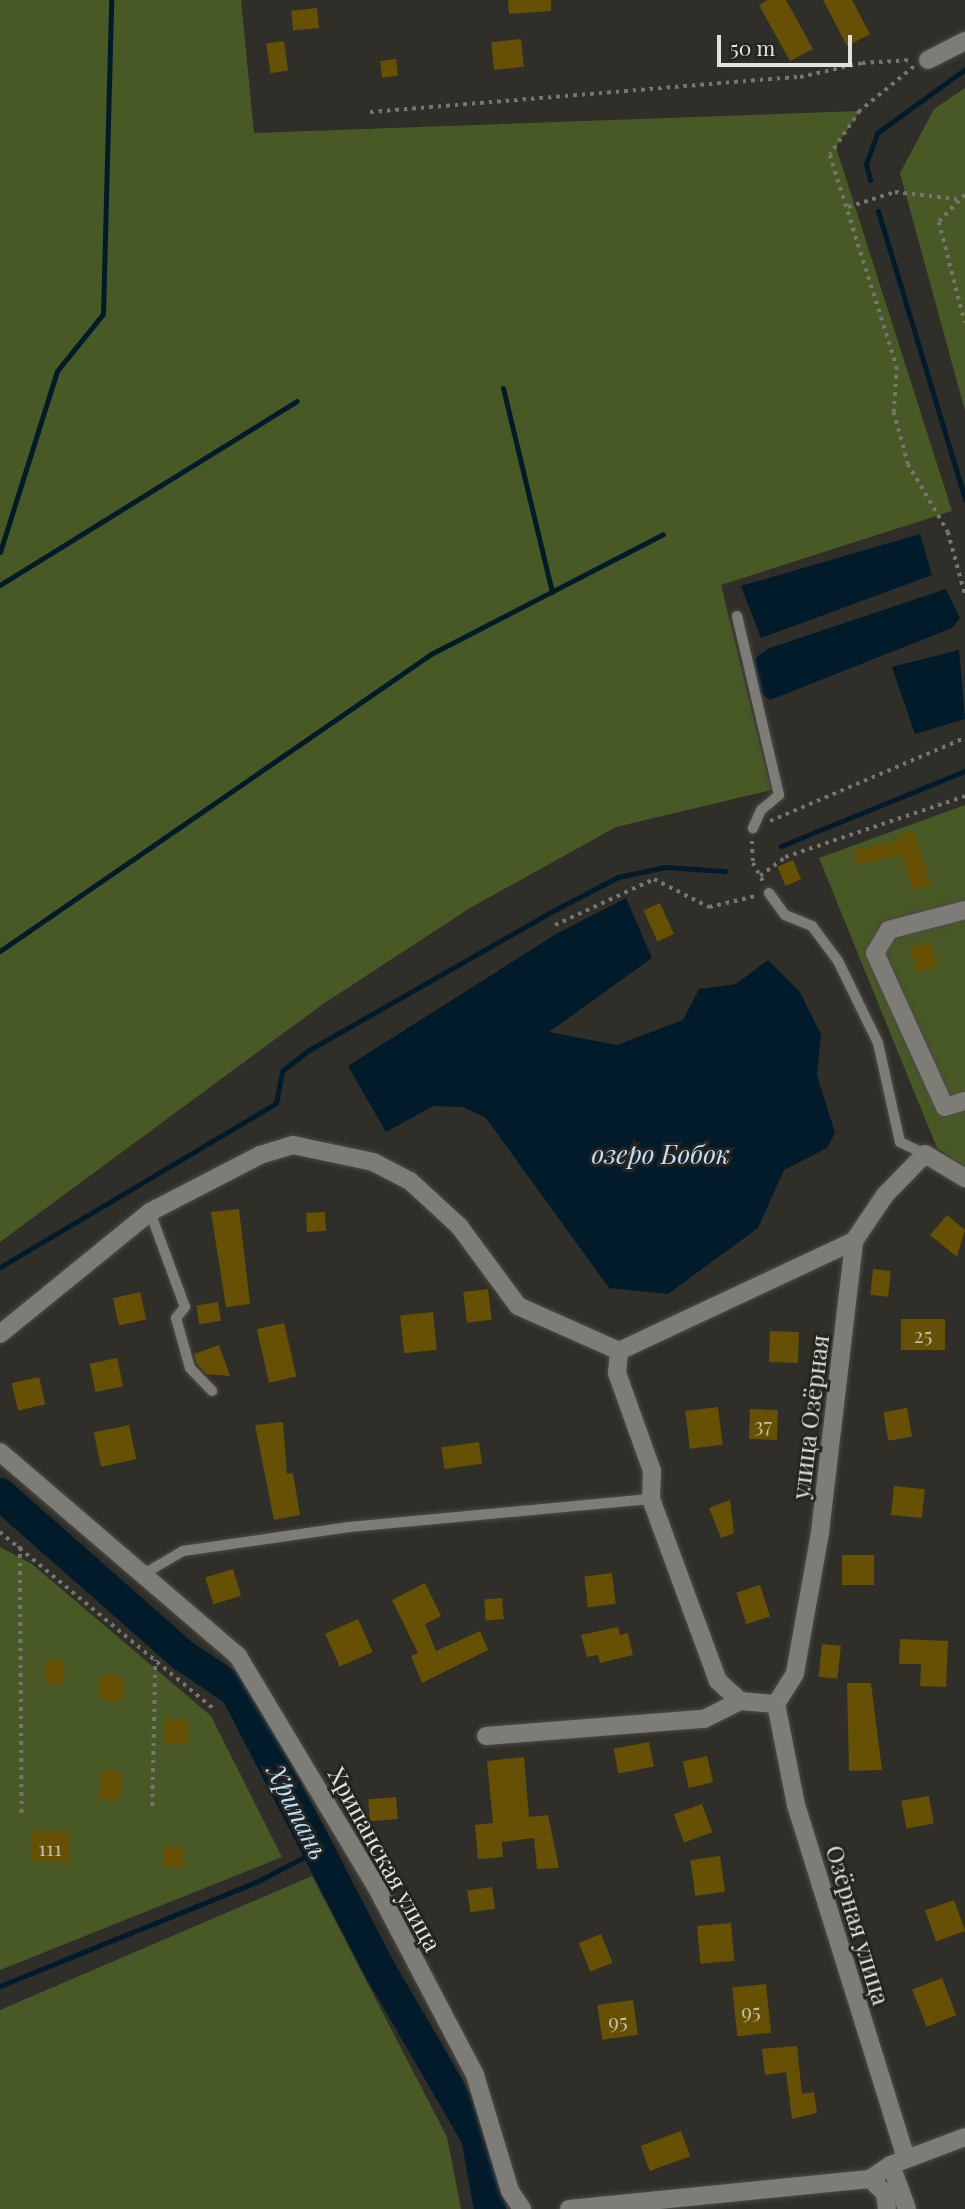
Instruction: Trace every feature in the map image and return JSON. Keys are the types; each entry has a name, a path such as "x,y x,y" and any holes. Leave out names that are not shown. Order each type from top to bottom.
{"street":[{"path":"928,60 965,41"},
{"path":"965,910 889,930 875,953 945,1107 965,1101"},
{"path":"0,1334 150,1212 260,1155 293,1145 333,1150 410,1181 459,1226 518,1306 619,1351 854,1241"},
{"path":"925,1154 965,1178"},
{"name":"улица Озёрная","path":"776,1704 795,1673 820,1532 854,1241 885,1195 925,1154"},
{"path":"619,1351 618,1373 652,1471 651,1499 718,1681 740,1700"},
{"name":"Хрипанская улица","path":"0,1452 238,1656 324,1795 475,2075 510,2191 522,2209"},
{"path":"486,1736 704,1719 740,1700 776,1704"},
{"name":"Озёрная улица","path":"776,1704 796,1805 898,2161 907,2209"},
{"path":"569,2209 870,2179 898,2161 965,2137"},
{"path":"870,2179 885,2193 887,2209"}],"lane":[{"path":"737,616 779,795 761,810 753,828"},
{"path":"769,893 785,915 812,926 838,961 878,1043 900,1142 925,1154"},
{"path":"150,1212 185,1307 176,1318 190,1368 212,1391"},
{"path":"142,1575 183,1550 349,1527 651,1499"}],"path":[{"path":"370,113 800,77 862,63 928,60"},
{"path":"928,60 900,75 860,111 830,155 897,367 894,412 908,464 947,533 965,594"},
{"path":"848,207 895,192 957,199"},
{"path":"965,195 957,199 939,222 965,323"},
{"path":"555,925 654,878 709,907 769,893 753,863 753,828 965,738"},
{"path":"760,876 785,857 965,796"},
{"path":"0,1532 215,1710"},
{"path":"20,1546 22,1812"},
{"path":"152,1805 155,1660"}],"green space":[{"path":"0,0 241,0 254,133 860,111 836,147 952,511 721,585 771,790 616,827 470,908 323,1004 0,1242"},
{"path":"965,88 965,411 900,173 934,109"},
{"path":"965,805 965,1168 937,1148 819,858"},
{"path":"0,1547 32,1564 211,1716 282,1857 0,1970"},
{"path":"312,1876 447,2137 461,2209 0,2209 0,2010"}],"water":[{"path":"920,534 932,575 761,638 741,586"},
{"path":"946,589 960,618 952,628 770,700 762,694 755,659 767,649"},
{"path":"959,650 965,719 915,734 892,667"},
{"name":"озеро Бобок","path":"626,898 652,958 549,1032 617,1045 683,1020 699,989 736,984 768,960 800,992 821,1035 817,1075 835,1133 827,1148 784,1170 758,1228 668,1294 609,1288 486,1118 463,1107 433,1106 386,1132 348,1066 556,934"}],"building":[{"path":"508,0 551,0 551,11 509,14"},
{"path":"768,0 786,0 813,49 790,61 759,5"},
{"path":"823,0 852,0 870,34 847,46"},
{"path":"317,8 319,28 293,31 291,11"},
{"path":"521,39 524,67 494,70 491,42"},
{"path":"284,41 288,71 270,73 266,44"},
{"path":"396,59 398,76 382,78 380,61"},
{"path":"914,831 931,885 912,890 902,855 856,865 854,850 898,841 897,835"},
{"path":"793,860 801,879 786,886 777,867"},
{"path":"660,903 674,934 657,941 644,910"},
{"path":"930,942 937,967 917,973 910,948"},
{"path":"239,1209 250,1304 226,1307 211,1212"},
{"path":"325,1212 326,1231 307,1232 306,1213"},
{"path":"947,1215 965,1230 957,1257 930,1235"},
{"path":"873,1269 891,1271 888,1297 870,1295"},
{"path":"488,1289 492,1320 467,1323 463,1292"},
{"path":"140,1292 146,1319 119,1326 113,1298"},
{"path":"218,1302 221,1321 199,1324 196,1305"},
{"path":"433,1312 437,1350 404,1353 400,1315"},
{"path":"901,1319 945,1319 945,1350 901,1350"},
{"path":"284,1323 296,1377 269,1383 257,1329"},
{"path":"770,1331 799,1332 798,1363 769,1362"},
{"path":"219,1345 230,1376 206,1374 197,1364 194,1354"},
{"path":"117,1358 123,1386 96,1392 90,1364"},
{"path":"39,1377 45,1404 18,1411 12,1383"},
{"path":"718,1407 723,1445 690,1449 685,1411"},
{"path":"907,1408 912,1437 888,1441 883,1412"},
{"path":"750,1409 778,1410 777,1440 749,1439"},
{"path":"283,1422 287,1474 293,1473 300,1515 274,1520 255,1425"},
{"path":"129,1425 136,1459 101,1467 94,1432"},
{"path":"479,1442 482,1464 444,1469 441,1447"},
{"path":"894,1486 925,1489 922,1518 891,1515"},
{"path":"730,1500 734,1533 721,1538 709,1508"},
{"path":"842,1555 874,1555 874,1585 842,1585"},
{"path":"233,1569 241,1596 213,1604 205,1577"},
{"path":"612,1573 616,1604 588,1607 584,1576"},
{"path":"425,1583 441,1616 425,1624 436,1651 480,1631 488,1650 422,1683 411,1656 418,1653 392,1600"},
{"path":"760,1585 770,1616 746,1624 736,1593"},
{"path":"502,1598 504,1619 486,1620 484,1600"},
{"path":"358,1619 373,1652 340,1667 325,1634"},
{"path":"618,1627 620,1635 628,1633 633,1655 600,1663 598,1655 587,1657 581,1635"},
{"path":"900,1639 948,1641 946,1687 920,1686 921,1664 899,1664"},
{"path":"822,1644 841,1646 837,1679 819,1677"},
{"path":"63,1660 64,1684 46,1685 45,1661"},
{"path":"100,1675 122,1676 124,1701 99,1699"},
{"path":"847,1683 871,1683 882,1770 849,1771"},
{"path":"188,1719 189,1743 165,1744 164,1720"},
{"path":"649,1742 654,1767 618,1773 614,1749"},
{"path":"707,1756 713,1782 689,1788 683,1762"},
{"path":"524,1757 529,1817 548,1815 559,1868 537,1869 534,1838 502,1842 503,1857 478,1859 475,1825 493,1823 487,1761"},
{"path":"102,1770 122,1772 119,1801 99,1799"},
{"path":"929,1796 934,1824 906,1828 901,1801"},
{"path":"396,1797 398,1819 370,1821 368,1799"},
{"path":"702,1804 712,1832 684,1842 674,1814"},
{"path":"32,1831 70,1832 69,1862 31,1861"},
{"path":"164,1847 183,1847 183,1867 164,1867"},
{"path":"720,1856 725,1892 695,1896 690,1860"},
{"path":"492,1887 495,1909 470,1912 467,1890"},
{"path":"954,1900 965,1931 936,1942 925,1911"},
{"path":"731,1923 734,1961 700,1964 697,1926"},
{"path":"601,1934 613,1963 590,1972 579,1943"},
{"path":"942,1978 956,2015 926,2027 912,1989"},
{"path":"766,1984 771,2033 737,2036 732,1988"},
{"path":"633,2000 638,2035 602,2040 597,2005"},
{"path":"797,2046 802,2094 814,2092 817,2113 792,2119 786,2072 765,2075 762,2049"},
{"path":"681,2131 690,2156 650,2171 641,2146"}],"waterway":[{"path":"0,552 57,371 103,314 111,0"},
{"path":"870,180 866,164 877,133 965,69"},
{"path":"878,211 965,500"},
{"path":"503,388 552,592"},
{"path":"0,585 297,401"},
{"path":"0,951 431,654 663,534"},
{"path":"781,846 965,771"},
{"path":"0,1267 276,1103 282,1071 309,1050 547,914 618,877 665,867 725,871"},
{"name":"Хрипань","path":"0,1494 184,1656 236,1691 379,1968 477,2137 490,2209"},
{"path":"0,1986 256,1882 318,1850"}]}
